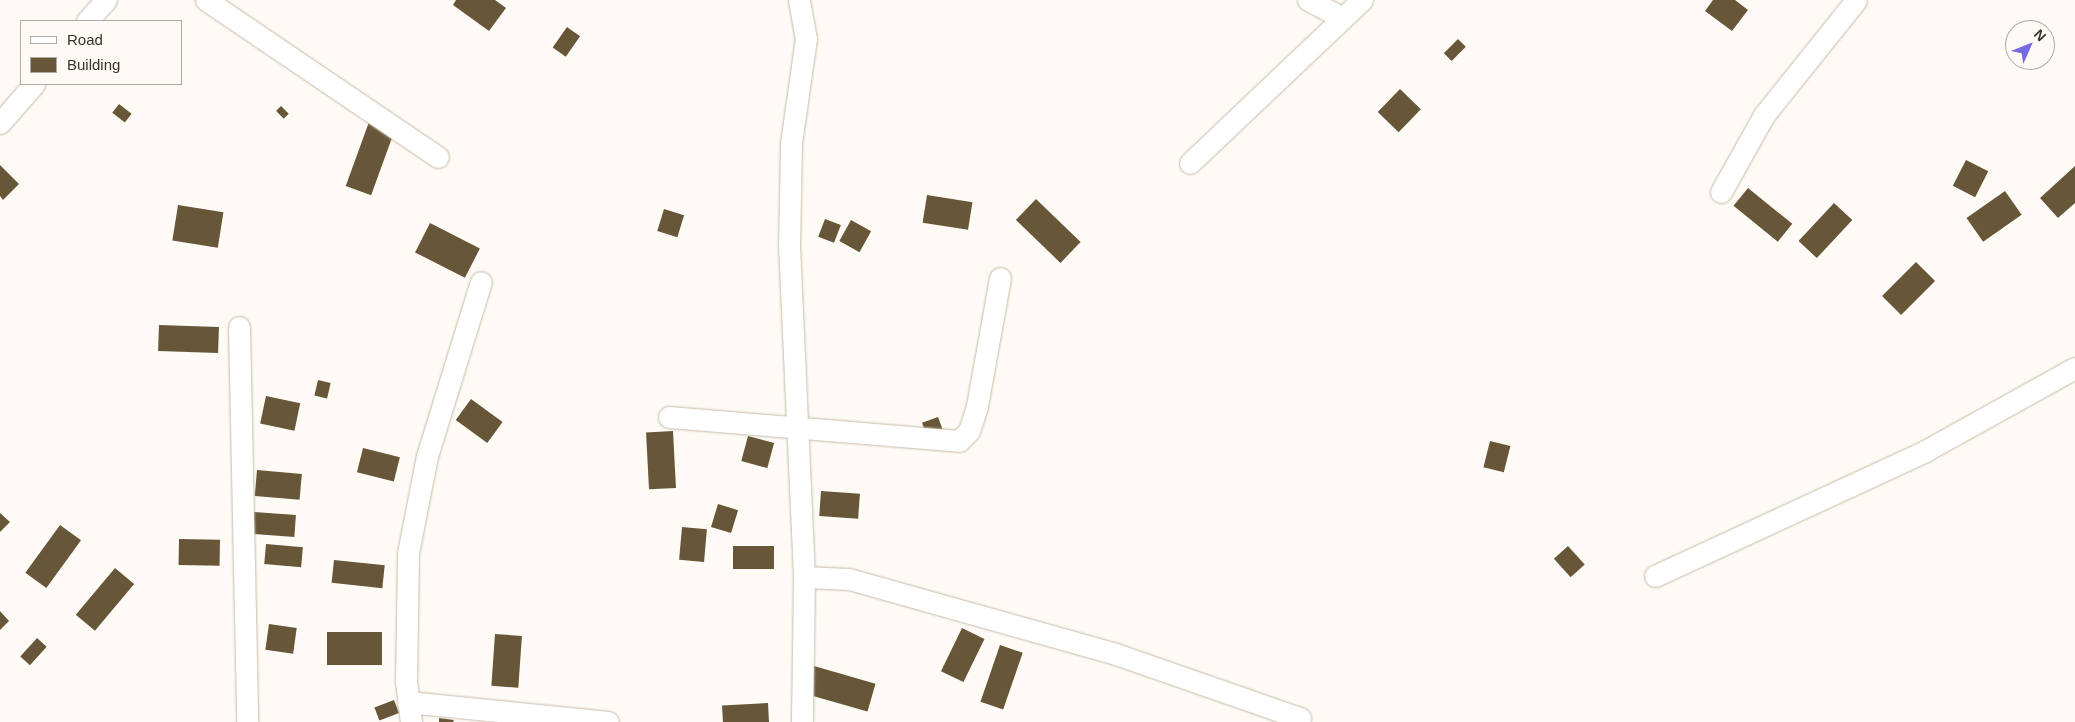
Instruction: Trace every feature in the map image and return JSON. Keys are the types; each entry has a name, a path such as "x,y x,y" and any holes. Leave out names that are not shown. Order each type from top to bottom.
{"street":[{"path":"88,20 106,0"},
{"path":"206,0 438,157"},
{"path":"799,0 806,38 791,144 789,246 804,577 802,722"},
{"path":"1308,0 1341,17"},
{"path":"1190,163 1341,17 1362,0"},
{"path":"1721,192 1764,115 1856,0"},
{"path":"0,123 33,85"},
{"path":"669,417 796,430 959,441 969,431 977,406 1000,278"},
{"path":"481,282 429,448 408,553 410,712 608,722"},
{"path":"239,327 247,722"},
{"path":"1655,576 1925,451 2075,368"},
{"path":"804,577 848,579 1116,654 1300,718"}],"building":[{"path":"456,0 495,0 506,8 489,31 453,5"},
{"path":"1713,0 1735,0 1748,10 1732,31 1705,11"},
{"path":"567,27 580,36 566,57 553,47"},
{"path":"1458,39 1466,47 1452,61 1444,53"},
{"path":"1400,89 1421,109 1399,132 1378,112"},
{"path":"119,104 132,114 125,123 112,113"},
{"path":"281,106 289,114 284,119 276,111"},
{"path":"369,122 394,131 371,195 346,186"},
{"path":"1966,160 1988,171 1975,197 1953,186"},
{"path":"0,165 19,184 3,200 0,196"},
{"path":"2075,166 2075,203 2058,218 2040,198"},
{"path":"1748,188 1792,224 1778,242 1734,206"},
{"path":"2005,191 2022,215 1983,242 1966,218"},
{"path":"927,195 972,202 968,230 923,223"},
{"path":"1036,199 1081,242 1060,263 1016,220"},
{"path":"1834,203 1852,220 1817,258 1799,241"},
{"path":"178,205 223,212 218,248 172,241"},
{"path":"664,209 684,215 677,237 657,231"},
{"path":"825,219 841,225 834,243 818,237"},
{"path":"851,220 871,231 859,252 839,241"},
{"path":"430,223 480,248 465,278 415,252"},
{"path":"1916,262 1935,281 1901,315 1882,296"},
{"path":"159,325 219,327 218,353 158,351"},
{"path":"318,380 331,383 327,399 314,396"},
{"path":"266,396 300,403 294,431 260,423"},
{"path":"471,399 503,422 487,443 456,420"},
{"path":"938,417 943,431 927,437 922,423"},
{"path":"673,431 676,488 649,489 646,432"},
{"path":"748,436 774,443 767,468 741,461"},
{"path":"1490,441 1510,446 1504,472 1483,467"},
{"path":"363,448 400,457 394,481 357,472"},
{"path":"257,470 302,474 300,500 255,496"},
{"path":"821,491 860,494 858,519 819,516"},
{"path":"718,504 738,510 731,533 711,527"},
{"path":"253,512 296,515 294,537 251,534"},
{"path":"0,513 10,522 0,532"},
{"path":"60,525 81,540 46,588 25,573"},
{"path":"682,527 707,529 704,562 679,560"},
{"path":"179,539 220,540 220,566 179,565"},
{"path":"266,544 303,547 301,567 264,564"},
{"path":"733,546 774,546 774,569 733,569"},
{"path":"1568,546 1585,565 1571,577 1554,559"},
{"path":"334,560 385,565 382,588 332,583"},
{"path":"115,568 134,584 95,631 76,615"},
{"path":"0,611 9,621 0,630"},
{"path":"269,624 297,628 293,654 265,650"},
{"path":"962,628 984,639 963,682 941,671"},
{"path":"327,632 382,632 382,665 327,665"},
{"path":"495,634 522,636 518,688 491,686"},
{"path":"37,638 47,647 30,665 20,657"},
{"path":"1000,645 1023,653 1003,710 980,702"},
{"path":"814,666 876,684 868,712 806,694"},
{"path":"394,700 399,713 379,721 374,708"},
{"path":"768,703 769,722 723,722 722,705"},
{"path":"439,718 454,720 453,722 439,722"}]}
